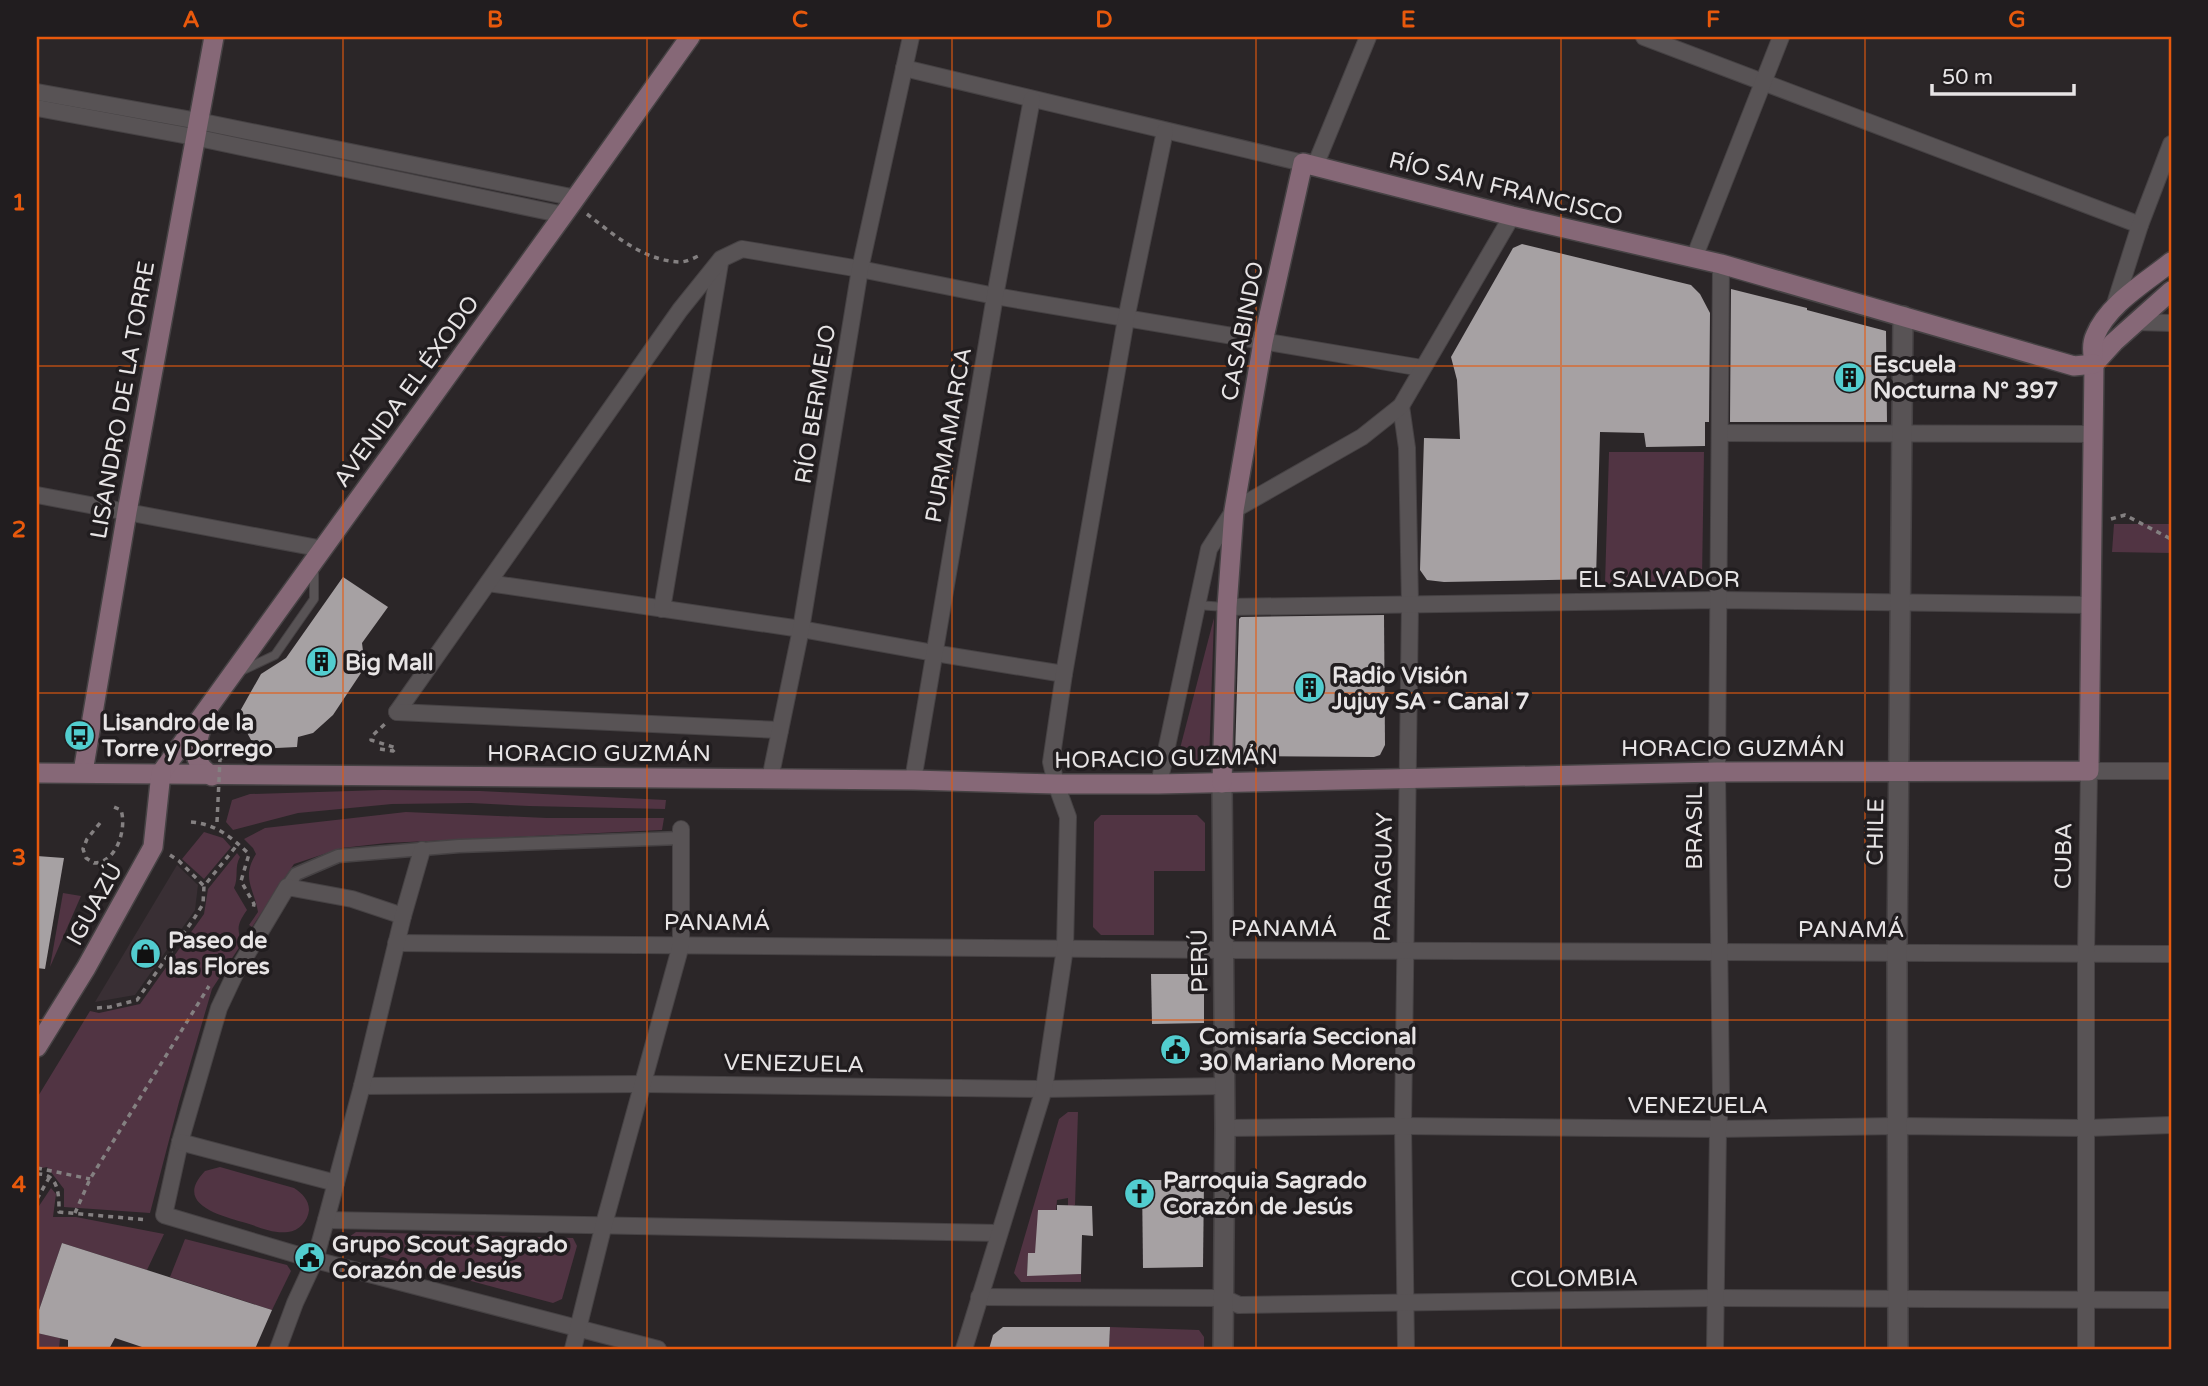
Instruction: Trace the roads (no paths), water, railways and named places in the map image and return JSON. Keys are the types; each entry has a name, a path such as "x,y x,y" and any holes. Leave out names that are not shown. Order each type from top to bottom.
{"main road":[{"name":"LISANDRO DE LA TORRE","path":"83,772 127,512 215,37"},
{"name":"AVENIDA EL ÉXODO","path":"161,773 690,37"},
{"name":"RÍO SAN FRANCISCO","path":"1309,165 1512,216 1721,264 2074,366 2094,364"},
{"name":"CASABINDO","path":"1222,783 1227,607 1234,510 1263,342 1309,165"},
{"name":"CUBA","path":"2089,771 2094,364 2092,345 2094,336 2113,310 2171,262"},
{"path":"2094,364 2171,291"},
{"path":"204,716 196,759 200,767 212,776"},
{"name":"HORACIO GUZMÁN","path":"37,773 1159,784 1717,772 2089,771"},
{"name":"IGUAZÚ","path":"37,1047 86,968 153,847 161,773"}],"street":[{"name":"RÍO BERMEJO","path":"770,779 801,629 860,269 911,37"},
{"path":"1309,165 1368,37"},
{"path":"1644,37 2140,225"},
{"path":"1694,258 1781,37"},
{"name":"RÍO SAN FRANCISCO","path":"904,68 1309,165"},
{"path":"37,92 196,129 571,205"},
{"name":"PURMAMARCA","path":"913,780 995,296 1032,99"},
{"path":"37,108 196,129"},
{"path":"964,1349 1044,1089 1065,948 1069,817 1051,762 1126,319 1166,131"},
{"path":"2113,310 2140,225 2171,144"},
{"path":"1234,510 1362,437 1401,406 1512,216"},
{"path":"780,730 397,712 680,310 719,262 742,249 1126,319 1422,368"},
{"path":"662,609 719,262"},
{"name":"BRASIL","path":"1715,1349 1718,1129 1721,1093 1717,951 1717,772 1721,264"},
{"name":"CHILE","path":"1898,1349 1903,316"},
{"path":"2136,322 2171,323"},
{"name":"PARAGUAY","path":"1401,406 1407,448 1410,604 1404,1126 1406,1349"},
{"path":"1720,433 2092,434"},
{"path":"37,495 127,512 318,556"},
{"name":"CASABINDO","path":"1159,784 1209,549 1234,510"},
{"path":"488,583 801,629 1064,674"},
{"name":"EL SALVADOR","path":"1227,607 1719,600 2091,605"},
{"name":"HORACIO GUZMÁN","path":"2089,771 2171,771"},
{"name":"CUBA","path":"2086,1349 2089,771"},
{"name":"PERÚ","path":"1222,783 1225,1128 1223,1349"},
{"path":"572,1349 578,1329 604,1224 681,945 681,833 338,856 296,874 234,974 219,1008 180,1142 164,1215 314,1260 578,1329 658,1349"},
{"path":"278,1349 314,1260 326,1220 422,850"},
{"path":"287,887 352,899 403,916"},
{"name":"PANAMÁ","path":"396,943 2171,954"},
{"name":"VENEZUELA","path":"362,1086 643,1084 1044,1089 1224,1086"},
{"name":"VENEZUELA","path":"1225,1128 2087,1128 2171,1125"},
{"path":"180,1142 336,1183"},
{"path":"326,1220 999,1233"},
{"name":"COLOMBIA","path":"979,1297 1224,1298 1239,1306 1716,1298 2171,1300"}],"lane":[{"path":"1197,605 1227,607"}],"place":[{"name":"Escuela Nocturna N° 397","path":"1850,377"},
{"name":"Big Mall","path":"322,662"},
{"name":"Radio Visión Jujuy SA - Canal 7","path":"1309,688"},
{"name":"Lisandro de la Torre y Dorrego","path":"79,735"},
{"name":"Paseo de las Flores","path":"145,953"},
{"name":"Comisaría Seccional 30 Mariano Moreno","path":"1176,1049"},
{"name":"Parroquia Sagrado Corazón de Jesús","path":"1140,1193"},
{"name":"Grupo Scout Sagrado Corazón de Jesús","path":"309,1257"}]}
